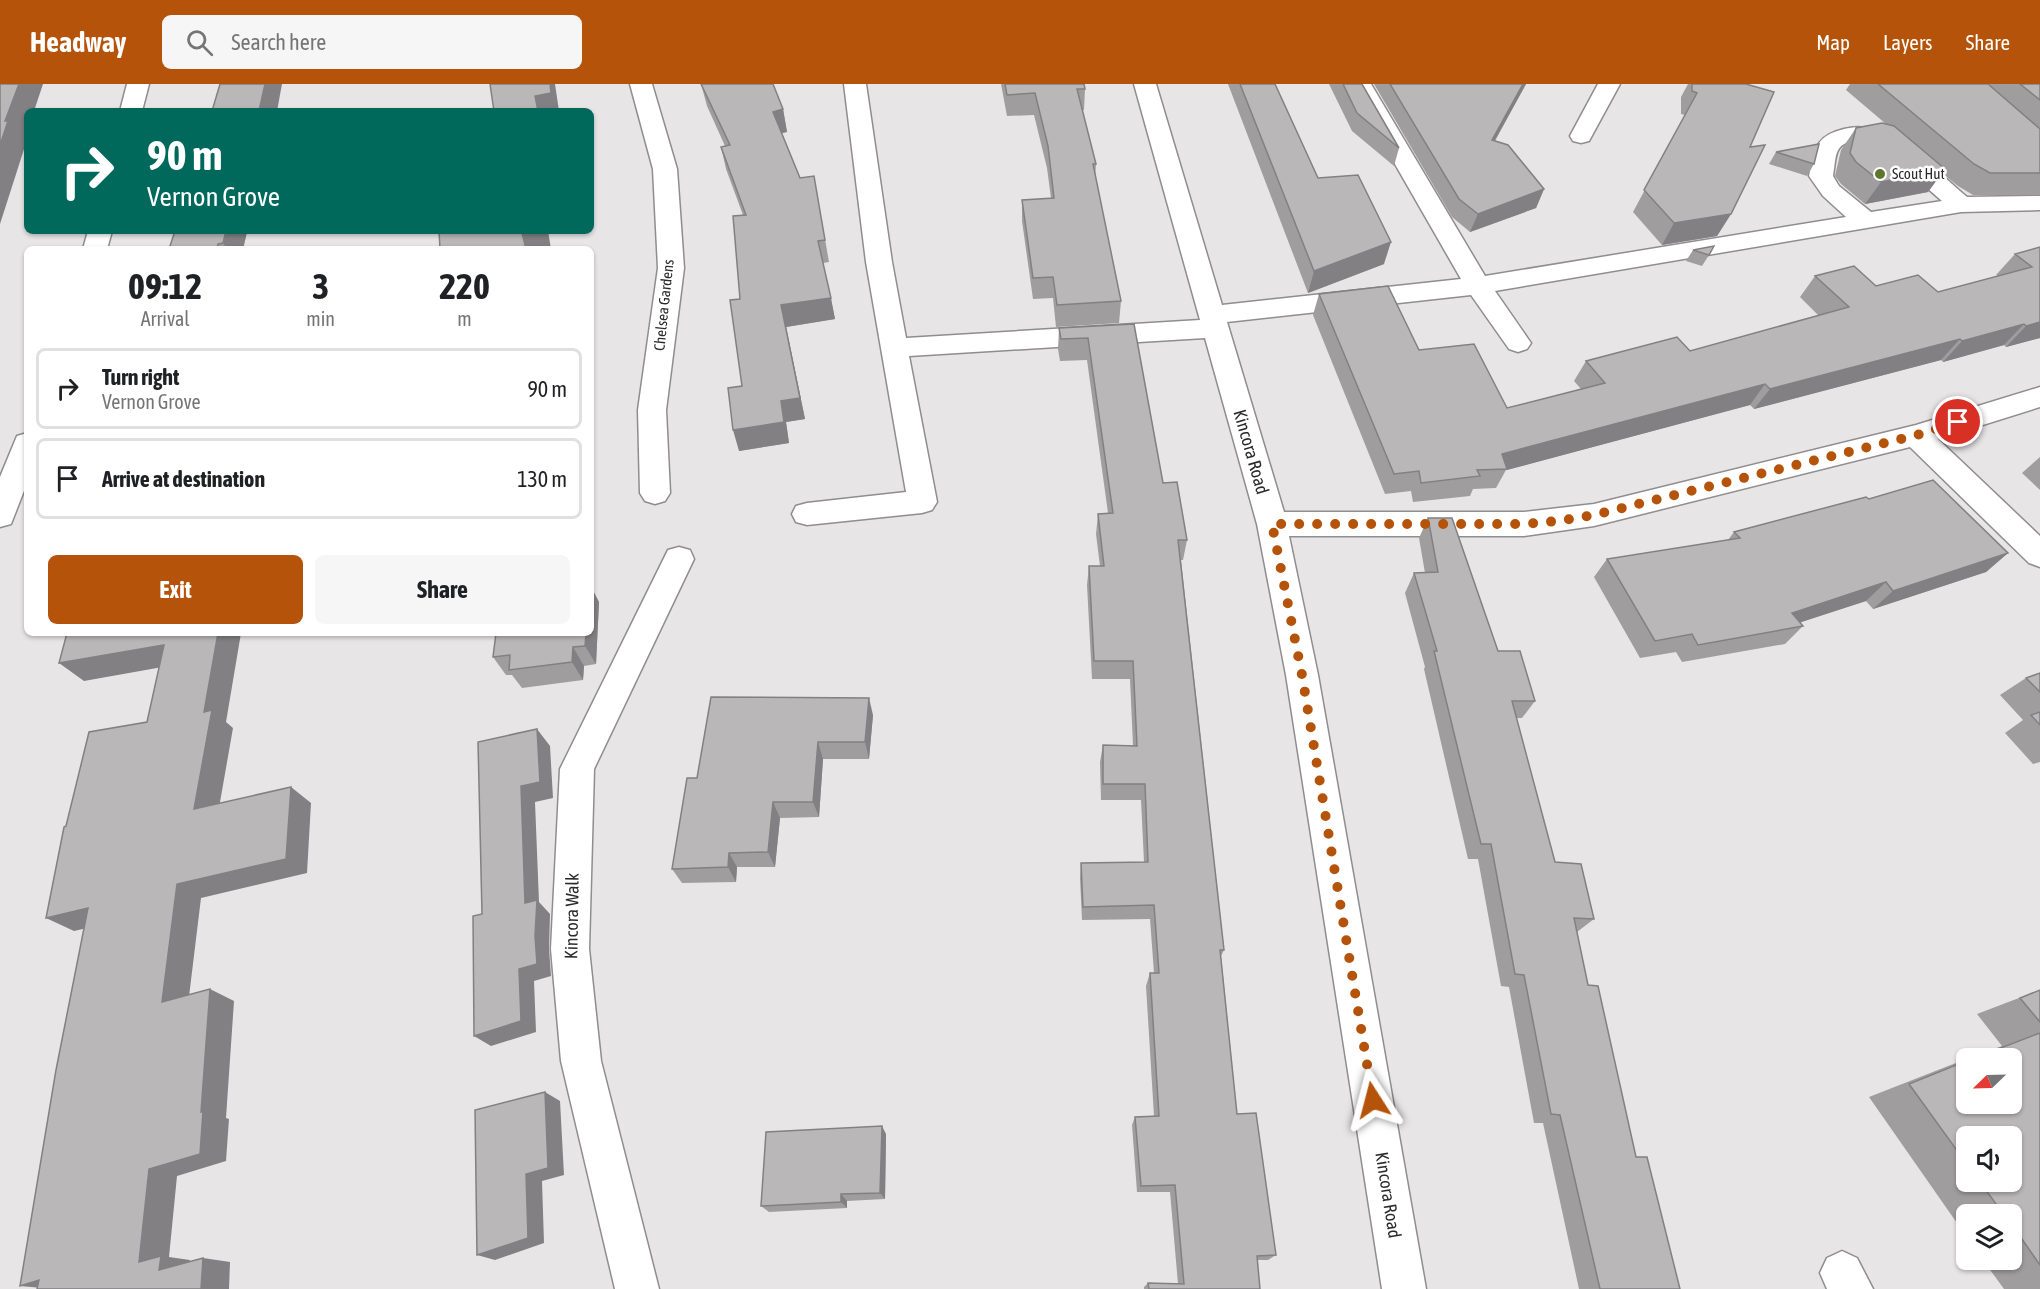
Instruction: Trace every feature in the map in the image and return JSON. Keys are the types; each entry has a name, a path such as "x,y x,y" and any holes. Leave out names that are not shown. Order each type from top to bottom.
{"street":[{"path":"132,108 138,84"},
{"name":"Chelsea Gardens","path":"641,84 665,169 671,268 652,410 655,493"},
{"path":"807,514 922,502 879,262 855,84"},
{"name":"Kincora Road","path":"1145,84 1272,524 1302,675 1404,1289"},
{"path":"1360,84 1478,286 1518,343"},
{"path":"1581,135 1609,84"},
{"path":"1865,220 1831,191 1821,176 1826,150 1835,138 1859,132 1886,140 1961,205"},
{"path":"894,348 1213,321 1478,286 1961,205 2040,203"},
{"path":"1272,524 1524,524 1558,521 1594,515 1917,435 2040,397"},
{"path":"1917,435 2040,555"},
{"path":"0,516 24,451"},
{"name":"Kincora Walk","path":"637,1289 581,1061 570,949 577,769 679,559"}],"building":[{"path":"0,84 19,84 5,121 8,121 0,145"},
{"path":"220,84 265,84 260,108 213,108"},
{"path":"490,84 550,84 551,93 535,96 537,108 494,108"},
{"path":"701,84 773,84 783,109 773,112 800,178 814,176 825,240 818,241 831,298 781,305 800,398 781,401 784,422 733,430 728,388 742,386 730,300 740,299 733,216 746,215 721,147 730,145"},
{"path":"1005,84 1084,84 1085,89 1077,89 1096,164 1093,164 1121,301 1057,305 1053,277 1033,278 1022,200 1054,198 1048,146 1035,93 1007,95"},
{"path":"1240,84 1275,84 1318,178 1358,175 1391,242 1314,271"},
{"path":"1343,84 1362,84 1399,148 1357,113"},
{"path":"1390,84 1523,84 1492,140 1508,145 1544,189 1478,214 1459,199"},
{"path":"1692,84 1746,84 1774,92 1750,147 1765,145 1731,214 1674,223 1644,190 1697,93 1692,91"},
{"path":"1878,84 1988,84 2040,129 2040,173 1990,173 1974,164"},
{"path":"2020,84 2040,84 2040,100"},
{"path":"1882,123 1894,126 1945,169 1881,182 1856,162 1850,153 1856,128"},
{"path":"1819,144 1814,164 1776,152"},
{"path":"174,234 225,234 223,243 218,246 170,246"},
{"path":"439,234 522,234 525,246 440,246"},
{"path":"1714,246 1709,255 1693,250"},
{"path":"2040,247 2040,322 2026,326 2024,324 1962,341 1960,339 1770,389 1765,384 1502,454 1507,469 1477,470 1480,476 1421,483 1419,471 1394,474 1319,294 1388,286 1419,350 1474,344 1507,408 1605,383 1586,361 1677,337 1690,351 1849,307 1815,276 1854,266 1876,286 1918,275 1938,292 2032,267 2015,254"},
{"path":"1134,324 1163,483 1177,482 1187,540 1178,540 1224,950 1220,950 1237,1114 1256,1113 1276,1255 1257,1256 1260,1289 1149,1289 1148,1283 1184,1284 1175,1185 1141,1186 1135,1117 1159,1116 1150,973 1159,973 1154,905 1083,907 1081,863 1148,862 1145,784 1103,784 1103,745 1137,746 1133,661 1094,661 1089,566 1104,566 1098,514 1113,513 1088,338 1061,339 1059,328"},
{"path":"1933,480 2008,553 1893,591 1886,582 1792,613 1803,626 1698,645 1692,634 1655,641 1607,559 1740,538 1734,532 1866,497 1869,499"},
{"path":"1428,518 1452,518 1498,651 1520,651 1535,701 1512,701 1555,862 1581,864 1594,919 1574,918 1588,985 1598,986 1636,1157 1647,1157 1680,1289 1600,1289 1560,1115 1551,1114 1524,975 1515,974 1491,844 1481,844 1434,651 1437,651 1414,573 1438,572"},
{"path":"66,636 217,636 204,712 212,710 194,809 291,787 286,859 177,884 162,1002 210,989 200,1154 149,1169 139,1262 161,1256 159,1270 203,1258 201,1289 37,1289 39,1280 20,1286 56,1070 88,908 46,918 64,827 89,732 147,722 164,645 59,663"},
{"path":"496,636 586,636 585,646 573,647 572,662 509,670 510,655 493,657"},
{"path":"2040,673 2040,692 2026,678"},
{"path":"711,697 869,698 865,742 818,742 813,802 773,802 768,852 729,853 728,867 672,869 687,778 697,778"},
{"path":"2040,712 2040,725 2031,715"},
{"path":"537,729 540,782 521,786 525,903 537,900 535,936 537,964 519,969 521,1021 474,1036 473,916 482,914 478,742"},
{"path":"2040,990 2040,1022 2020,998"},
{"path":"2040,1033 2040,1265 2022,1239 2022,1204 1996,1204 1987,1192 2022,1192 2022,1126 1956,1126 1956,1149 1909,1084 1956,1065 1956,1114 2022,1114 2022,1048 2001,1048"},
{"path":"545,1092 548,1168 526,1174 528,1238 477,1255 475,1110"},
{"path":"882,1126 880,1193 841,1194 841,1202 761,1206 766,1132"}],"place":[{"name":"Scout Hut","path":"1880,174"}],"route":[{"path":"1373,1100 1302,675 1272,524 1524,524 1558,521 1640,504 1917,435 1958,422"}]}
